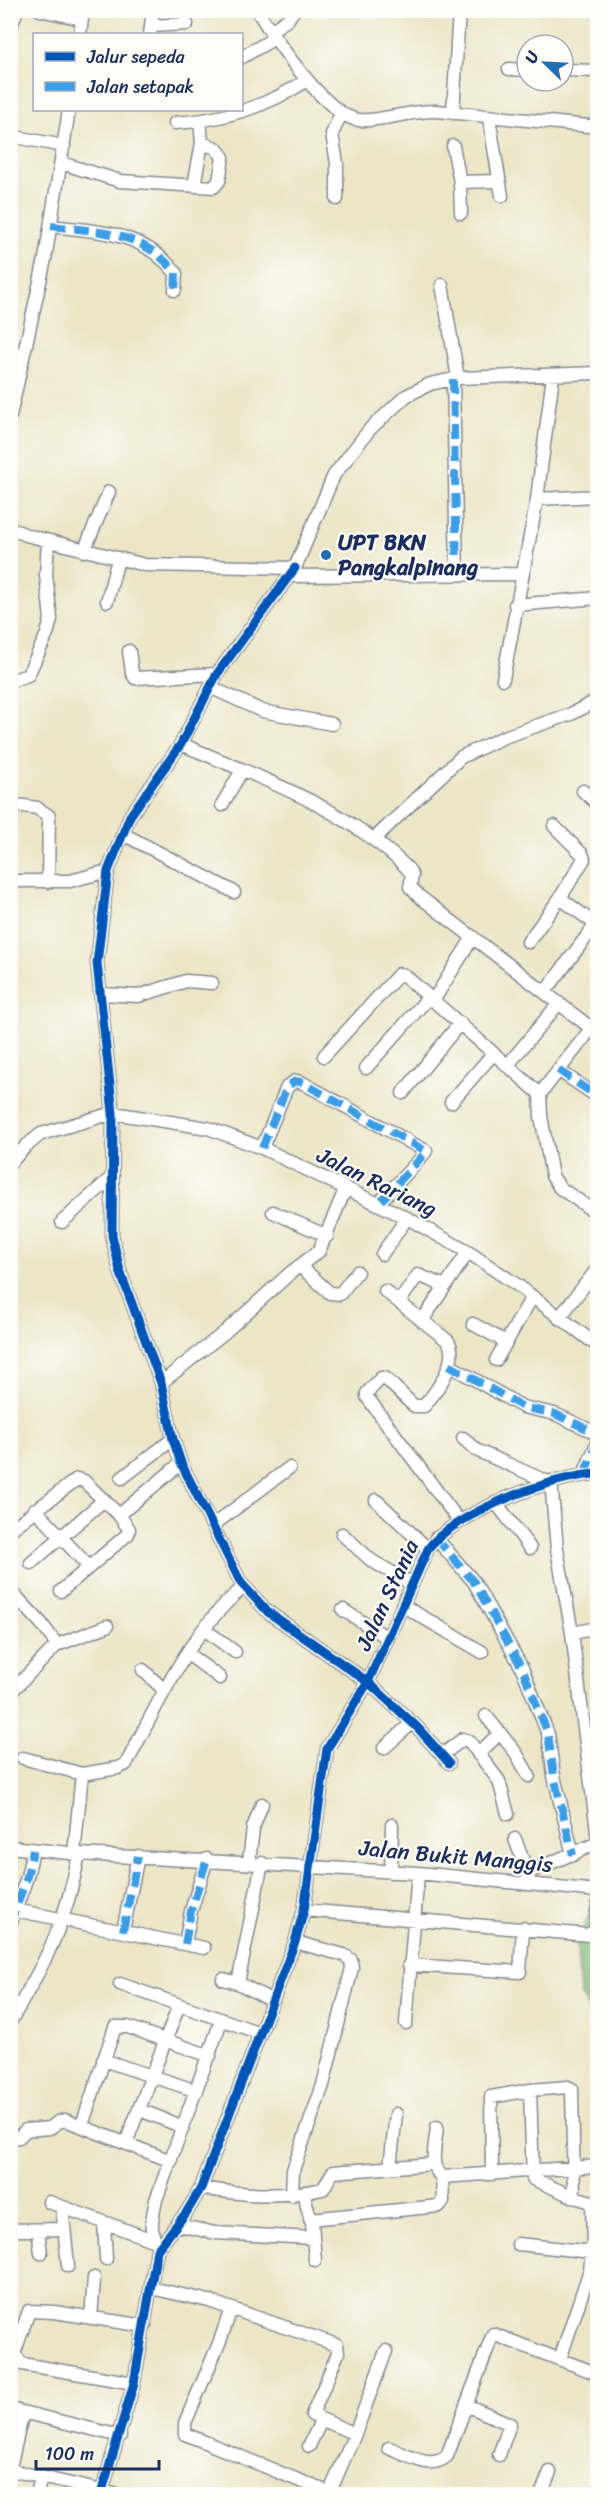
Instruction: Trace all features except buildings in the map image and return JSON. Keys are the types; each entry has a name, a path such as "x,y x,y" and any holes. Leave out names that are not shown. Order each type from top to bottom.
{"street":[{"path":"10,28 17,10"},
{"path":"40,10 82,15 80,33"},
{"path":"153,10 150,30 187,24"},
{"path":"257,10 272,35 307,80 341,114 363,121 415,111 597,127"},
{"path":"243,56 272,35 294,10"},
{"path":"453,113 459,10"},
{"path":"509,69 515,69"},
{"path":"575,70 597,71"},
{"path":"175,123 200,122 255,108 307,80"},
{"path":"10,416 51,226 69,111"},
{"path":"337,199 337,163 332,134 341,114"},
{"path":"489,118 502,196"},
{"path":"194,184 202,143 200,122"},
{"path":"10,136 64,146"},
{"path":"61,163 120,181 214,187 219,182 222,167 220,152 211,145 202,143"},
{"path":"453,146 460,182 461,213"},
{"path":"460,182 499,181"},
{"path":"51,226 109,234 145,244 176,273 176,290"},
{"path":"442,285 456,379 457,574"},
{"path":"508,1814 500,1781 463,1739 445,1759 412,1723 368,1682 268,1612 244,1587 181,1463 172,1439 161,1383 118,1262 111,1222 113,1113 97,963 97,940 108,871 138,803 181,744 217,674 293,572 329,485 355,447 406,396 430,384 456,379 597,373"},
{"path":"503,679 515,605 537,499 553,376"},
{"path":"84,551 109,492"},
{"path":"537,499 597,496"},
{"path":"10,528 84,551 163,567 293,572 522,574"},
{"path":"10,681 28,675 49,626 51,613 46,566 48,541"},
{"path":"107,601 118,559"},
{"path":"515,605 597,598"},
{"path":"129,651 132,673 138,678 217,674"},
{"path":"210,687 262,711 332,724"},
{"path":"375,838 461,757 504,737 570,714 597,700"},
{"path":"181,744 299,797 375,838 409,870 412,876 410,887 420,897 559,1003 594,1024 540,1094 541,1116 552,1176 560,1188 597,1214"},
{"path":"222,805 242,770"},
{"path":"583,791 597,804"},
{"path":"10,804 37,808 49,816 48,882"},
{"path":"528,942 560,898 584,859 582,854 554,826"},
{"path":"123,834 234,892"},
{"path":"10,881 70,881 108,871"},
{"path":"545,992 597,925 560,898"},
{"path":"366,1068 431,999 473,937"},
{"path":"324,1056 394,977 404,975 540,1094"},
{"path":"102,994 138,996 186,981 212,983"},
{"path":"507,1066 559,1003"},
{"path":"403,1093 459,1023"},
{"path":"451,1102 493,1054"},
{"path":"558,1070 597,1097"},
{"path":"262,1148 287,1087 295,1081 301,1082 426,1151 423,1158 404,1174 378,1204"},
{"path":"10,1163 41,1134 113,1113"},
{"name":"Jalan Rariang","path":"113,1113 208,1128 262,1148 407,1218 468,1252 597,1346"},
{"path":"62,1222 113,1176"},
{"path":"161,1383 225,1332 319,1251 345,1190"},
{"path":"273,1212 327,1236"},
{"path":"382,1254 407,1218"},
{"path":"422,1320 468,1252"},
{"path":"300,1266 330,1293 335,1294 340,1294 357,1272"},
{"path":"399,1302 418,1275 445,1287"},
{"path":"559,1318 595,1276"},
{"path":"385,1291 452,1346 449,1365 434,1395 424,1406 414,1406 385,1378 381,1378 367,1393 367,1397 459,1521"},
{"path":"496,1360 532,1297"},
{"path":"472,1324 506,1342"},
{"path":"449,1365 523,1407 555,1414 597,1434"},
{"path":"463,1438 476,1450 550,1482 557,1549 572,1633 595,1793 597,1841 573,1855 529,1877 515,1839"},
{"path":"122,1478 172,1439"},
{"path":"584,1474 597,1441"},
{"path":"119,1515 181,1463"},
{"path":"212,1526 289,1468"},
{"name":"Jalan Stania","path":"157,2243 178,2225 201,2188 295,1942 304,1910 327,1749 368,1682 428,1549 436,1538 459,1521 497,1504 550,1482 584,1474 597,1474"},
{"path":"10,1530 77,1479 84,1480 119,1515 129,1532 61,1591"},
{"path":"31,1563 104,1500"},
{"path":"376,1500 428,1549"},
{"path":"497,1504 530,1548"},
{"path":"35,1509 89,1567"},
{"path":"342,1534 372,1562 412,1584"},
{"path":"436,1538 474,1582 522,1668 548,1734 554,1776 573,1855"},
{"path":"23,1758 82,1774 118,1768 126,1764 164,1690 204,1629 227,1600 244,1587"},
{"path":"10,1590 41,1623 57,1645"},
{"path":"402,1605 453,1632 467,1644 482,1652"},
{"path":"343,1610 387,1638"},
{"path":"10,1693 57,1645 107,1626"},
{"path":"204,1629 235,1652"},
{"path":"572,1633 597,1629"},
{"path":"188,1654 220,1678"},
{"path":"143,1670 164,1690"},
{"path":"486,1716 516,1754 529,1776"},
{"path":"384,1748 412,1723"},
{"path":"478,1754 500,1733"},
{"path":"10,2022 47,1960 64,1918 77,1854 82,1774"},
{"path":"238,1983 256,1863 253,1828 262,1804"},
{"path":"391,1872 392,1824"},
{"name":"Jalan Bukit Manggis","path":"10,1847 77,1854 207,1859 391,1872 529,1877 597,1891"},
{"path":"10,1925 13,1909 33,1850"},
{"path":"123,1931 138,1856"},
{"path":"184,1944 191,1911 207,1859"},
{"path":"406,2023 412,1921 418,1873"},
{"path":"304,1910 412,1921 592,1934 597,1903"},
{"path":"13,1909 204,1948"},
{"path":"409,1965 520,1972 523,1928"},
{"path":"295,1942 344,1956 351,1960 352,1968 323,2085 293,2170 297,2194 310,2219 315,2260"},
{"path":"223,1979 238,1983 273,2001"},
{"path":"120,1984 260,2033"},
{"path":"126,2143 141,2110 179,2005"},
{"path":"102,2491 134,2383 145,2326 157,2243 151,2225 155,2209 221,2021"},
{"path":"82,2125 112,2031 118,2025 210,2056"},
{"path":"103,2060 197,2091"},
{"path":"492,2174 491,2097 530,2090 568,2087 573,2090 574,2197"},
{"path":"530,2090 535,2181 574,2197 595,2202 590,2270 560,2359"},
{"path":"141,2110 183,2127"},
{"path":"390,2168 396,2114"},
{"path":"10,2138 19,2138 26,2130 33,2128 50,2128 61,2121 82,2125 171,2161"},
{"path":"310,2219 439,2206 443,2201 442,2177 433,2164 438,2127"},
{"path":"201,2188 244,2195 297,2194 323,2189 333,2172 433,2164"},
{"path":"442,2177 597,2166"},
{"path":"49,2202 157,2243"},
{"path":"62,2207 68,2266"},
{"path":"104,2222 106,2259"},
{"path":"178,2225 216,2233 313,2238"},
{"path":"10,2230 64,2229"},
{"path":"38,2230 41,2253"},
{"path":"518,2244 592,2252"},
{"path":"91,2318 94,2278"},
{"path":"151,2288 231,2308 337,2345 338,2353 311,2412 314,2418 355,2434"},
{"path":"231,2308 220,2341 185,2423 185,2434 330,2494 386,2351"},
{"path":"134,2383 22,2364 12,2354 29,2311 145,2326"},
{"path":"389,2448 426,2462 441,2461 447,2456 493,2334 597,2374"},
{"path":"466,2405 510,2424 499,2455"},
{"path":"115,2494 85,2491 10,2468 17,2410 120,2436"},
{"path":"309,2446 321,2421"},
{"path":"541,2494 550,2472"},
{"path":"38,2494 41,2477"}],"green space":[{"path":"592,1907 597,1907 597,2025 580,1993 577,1944"}],"marked path":[{"path":"10,29 17,10"},
{"path":"51,226 103,232 134,241 163,259 176,273 175,290"},
{"path":"453,379 457,574"},
{"path":"558,1070 598,1097"},
{"path":"262,1148 287,1087 295,1081 301,1082 426,1151 378,1204"},
{"path":"449,1365 523,1407 555,1414 598,1434"},
{"path":"584,1474 598,1441"},
{"path":"436,1538 474,1582 522,1668 548,1734 554,1776 573,1855"},
{"path":"10,1925 27,1877 33,1850"},
{"path":"123,1931 138,1856"},
{"path":"185,1944 191,1911 207,1859"}],"cycle path":[{"path":"295,568 217,674 181,744 130,816 108,871 97,963 113,1113 112,1235 120,1271 161,1383 173,1439 181,1463 241,1583 268,1612 368,1682 417,1727 449,1763"},
{"path":"102,2491 134,2383 157,2250 186,2213 201,2188 295,1942 304,1910 327,1749 368,1682 428,1549 440,1536 458,1523 505,1499 556,1481 598,1474"}],"place":[{"name":"UPT BKN Pangkalpinang","path":"326,555"}]}
